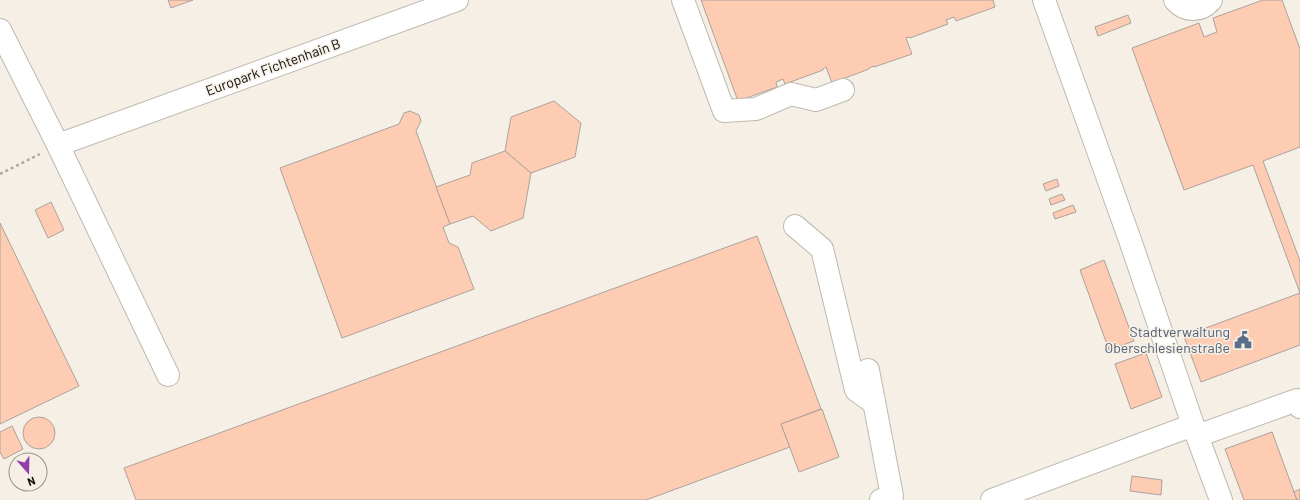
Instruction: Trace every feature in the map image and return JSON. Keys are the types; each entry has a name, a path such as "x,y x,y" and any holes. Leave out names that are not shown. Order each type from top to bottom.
{"street":[{"name":"Europark Fichtenhain B","path":"58,144 90,134 457,0"},
{"path":"683,0 724,111 756,109 791,94 816,100 843,90"},
{"path":"1044,0 1221,500"},
{"path":"1175,0 1187,9 1195,10 1206,5 1211,0"},
{"path":"0,30 58,144 168,375"},
{"path":"795,226 822,249 856,390 874,403"},
{"path":"868,370 892,496 881,500"},
{"path":"992,500 1195,430 1297,400 1300,407"}],"path":[{"path":"0,174 58,144"}],"building":[{"path":"168,0 193,0 171,8"},
{"path":"701,0 993,0 995,7 956,21 954,17 946,20 948,24 910,38 906,38 912,54 874,66 832,83 826,67 823,70 785,84 783,79 776,82 777,87 738,101"},
{"path":"1263,0 1282,0 1300,49 1300,147 1263,161 1300,261 1300,293 1253,165 1184,190 1132,48 1199,23 1204,37 1217,32 1213,18"},
{"path":"1128,15 1131,23 1098,36 1095,27"},
{"path":"554,101 581,123 575,157 531,173 505,151 511,117"},
{"path":"410,111 419,115 421,121 416,131 450,224 443,227 449,243 458,247 474,289 342,338 280,168 399,124 404,113"},
{"path":"505,151 531,173 523,218 491,231 473,216 450,224 436,187 470,175 472,163"},
{"path":"1057,179 1059,186 1046,191 1043,184"},
{"path":"1062,194 1065,200 1051,205 1049,199"},
{"path":"51,202 64,230 48,238 35,210"},
{"path":"1073,205 1076,212 1055,219 1053,213"},
{"path":"0,223 79,386 0,424"},
{"path":"757,236 821,409 781,424 790,447 646,500 136,500 124,468"},
{"path":"1104,260 1134,341 1109,350 1080,270"},
{"name":"Stadtverwaltung Oberschlesienstraße","path":"1300,293 1300,345 1201,382 1183,334 1202,327 1203,329"},
{"path":"1146,353 1162,397 1131,409 1115,364"},
{"path":"822,409 839,457 799,472 781,424"},
{"path":"36,417 42,417 52,424 55,433 54,439 48,446 42,449 36,449 26,442 23,436 23,430 30,420"},
{"path":"12,426 23,449 17,452 8,452 8,457 4,459 0,452 0,432"},
{"path":"1272,432 1297,500 1244,500 1225,449"},
{"path":"1132,476 1162,480 1161,495 1130,491"},
{"path":"1300,489 1300,500 1297,500 1294,492"}],"place":[{"name":"Stadtverwaltung Oberschlesienstraße","path":"1243,340"}]}
